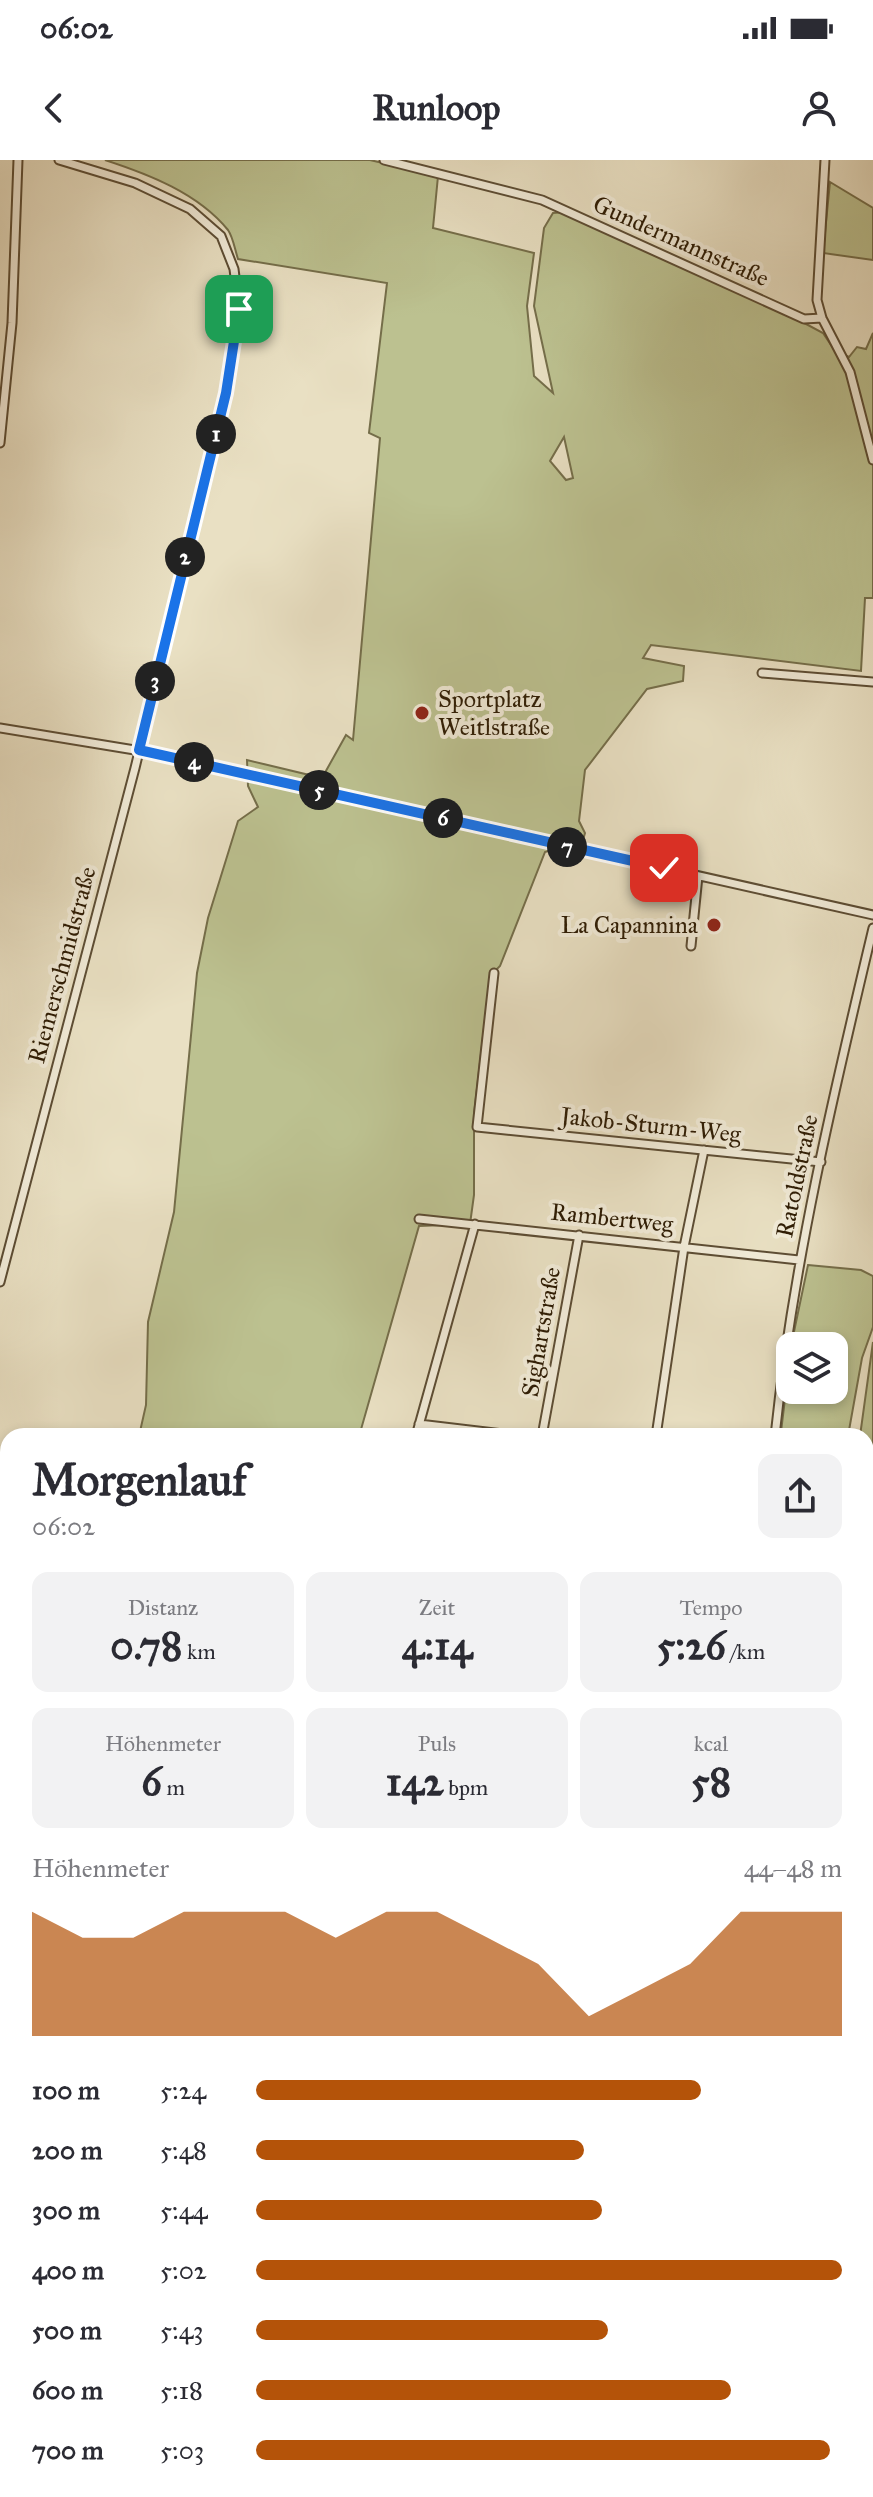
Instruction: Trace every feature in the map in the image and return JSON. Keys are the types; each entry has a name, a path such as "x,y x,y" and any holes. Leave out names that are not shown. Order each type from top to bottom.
{"street":[{"path":"0,443 12,323 18,160"},
{"name":"Riemerschmidstraße","path":"0,1282 139,750 236,342 239,309 234,269 221,236 190,209 135,183 59,160"},
{"name":"Gundermannstraße","path":"384,160 542,200 804,319 822,318"},
{"path":"825,160 816,274 817,300 822,318 850,372 873,460"},
{"path":"762,673 873,682"},
{"path":"0,728 139,750 873,915"},
{"path":"691,946 698,876"},
{"name":"Ratoldstraße","path":"776,1428 787,1325 799,1260 873,928"},
{"name":"Jakob-Sturm-Weg","path":"494,973 477,1127 821,1162"},
{"path":"657,1428 684,1247 704,1150"},
{"name":"Rambertweg","path":"419,1219 799,1260"},
{"path":"418,1428 475,1224"},
{"name":"Sighartstraße","path":"543,1428 579,1235"},
{"path":"419,1424 453,1428"},
{"path":"0,1695 0,1707"}],"green space":[{"path":"105,160 370,160 438,176 433,228 534,253 527,306 534,376 553,393 534,306 544,228 553,213 566,212 793,317 823,333 835,351 849,357 857,347 866,349 873,333 873,598 865,598 861,671 651,645 643,658 684,666 683,681 647,689 585,770 579,821 585,833 583,840 545,852 500,966 490,976 474,1114 474,1195 470,1224 419,1226 361,1428 141,1428 146,1405 148,1322 174,1212 197,973 208,918 238,821 258,807 248,786 247,760 322,778 346,735 353,740 380,438 369,433 387,283 238,259 228,230 216,217 187,195","holes":["564,437 573,478 566,480 550,461"]},
{"path":"830,182 873,208 873,260 823,253"},
{"path":"808,1265 861,1270 873,1276 873,1327 862,1358 849,1428 781,1428 784,1404 848,1404 848,1332 794,1332"},
{"path":"873,1342 873,1428 861,1428"}],"place":[{"name":"Sportplatz Weitlstraße","path":"422,713"},
{"name":"La Capannina","path":"714,925"}],"route":[{"path":"239,309 226,393 139,750 664,868"}]}
